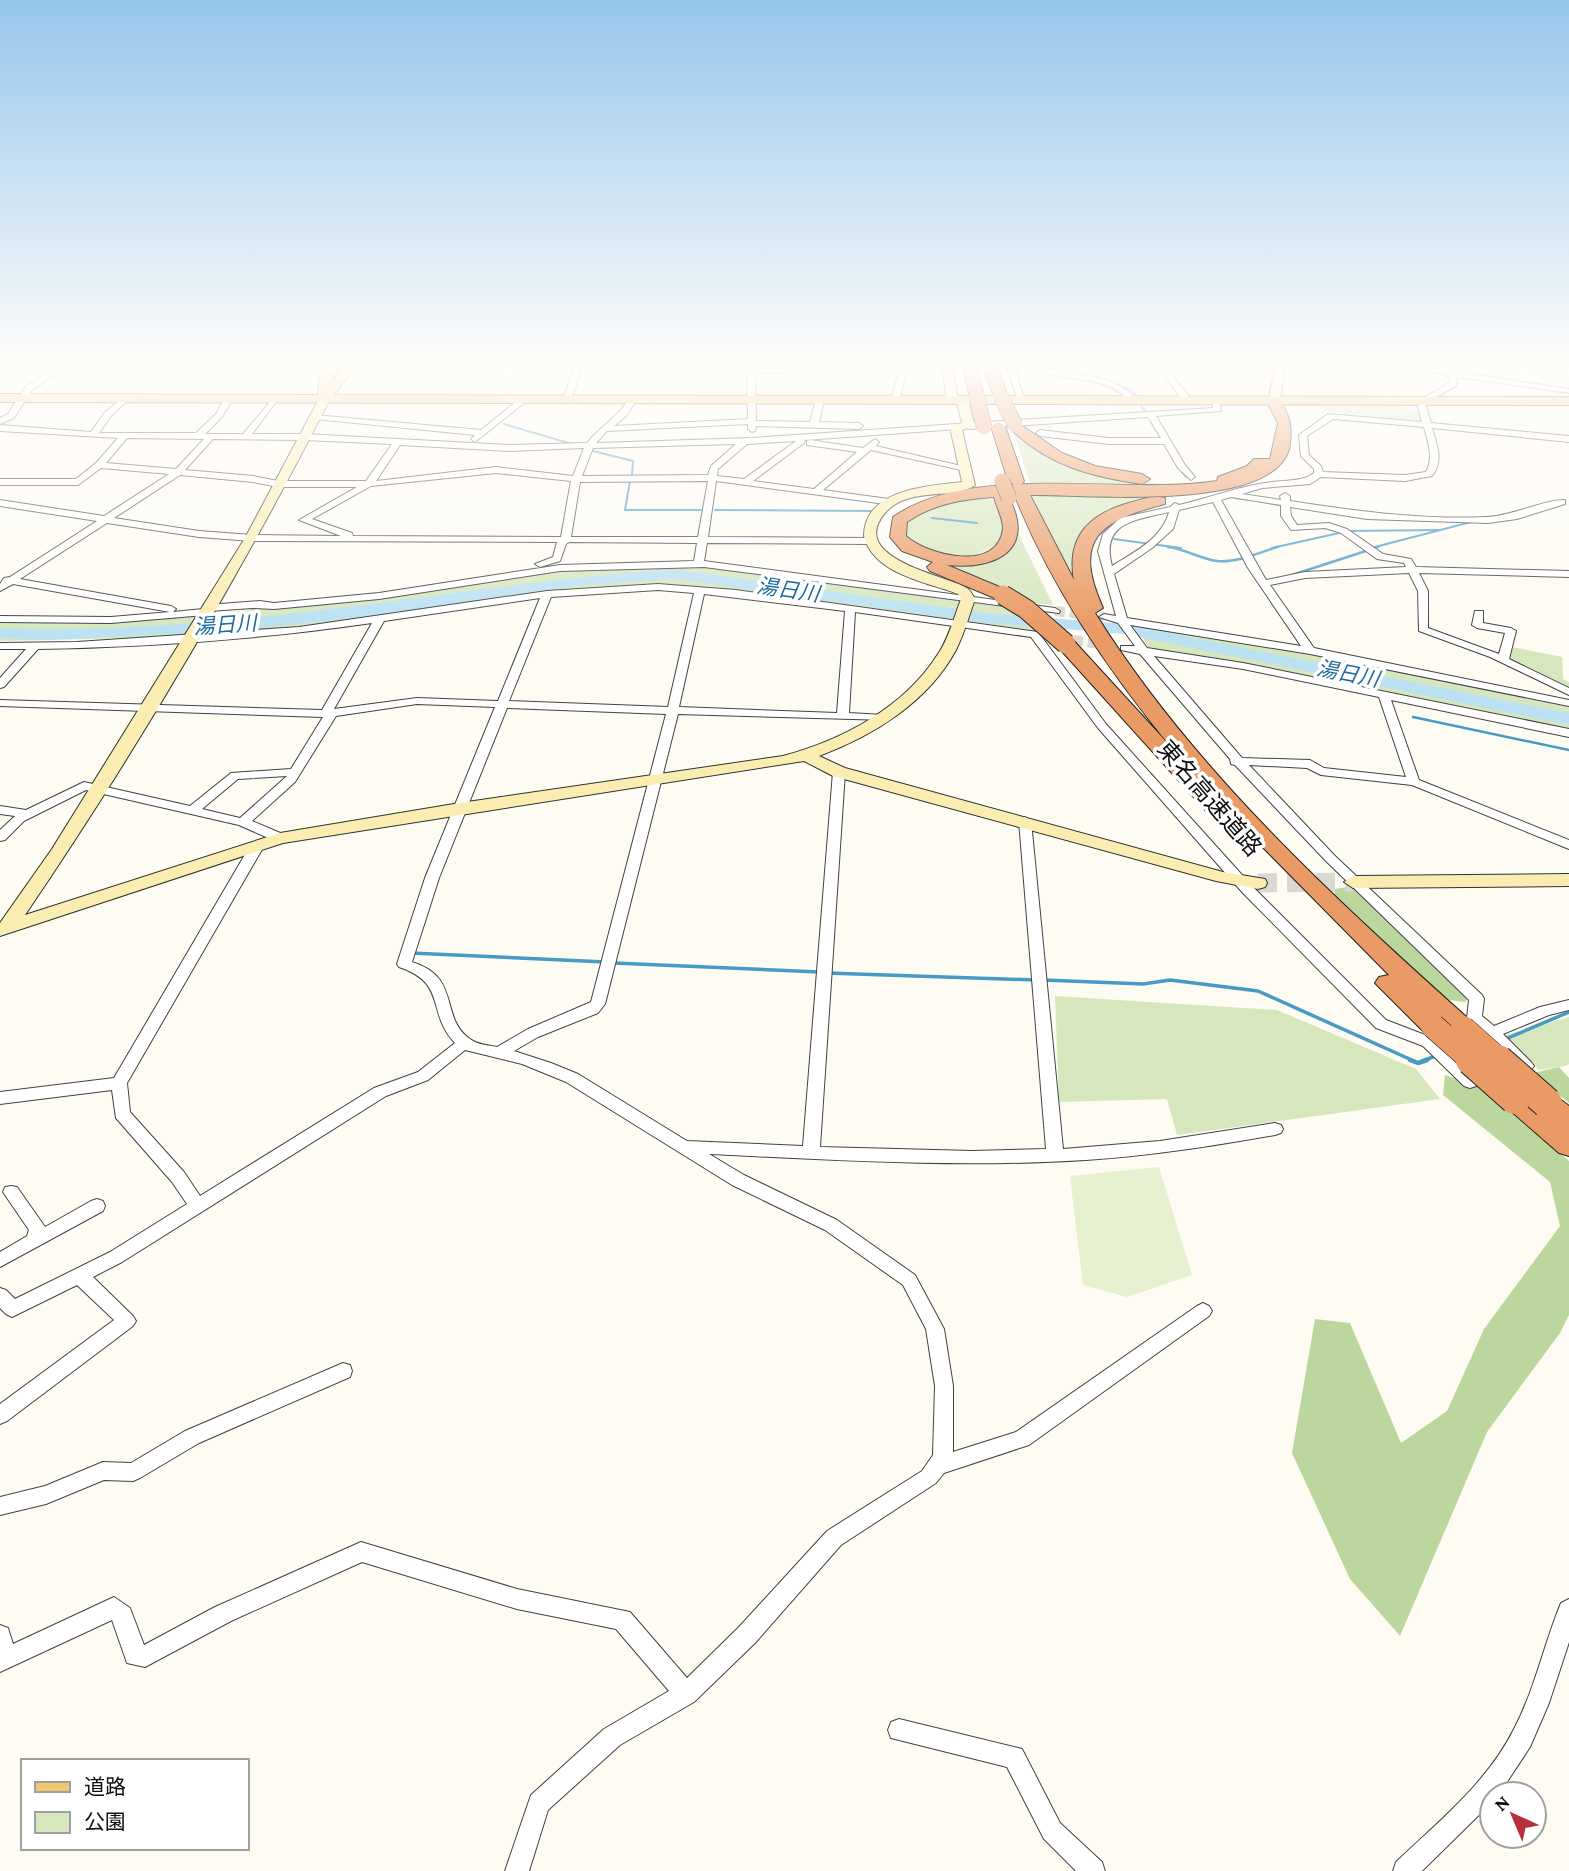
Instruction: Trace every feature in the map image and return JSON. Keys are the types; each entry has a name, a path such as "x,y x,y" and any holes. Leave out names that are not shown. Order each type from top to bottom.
{"highway":[{"name":"東名高速道路","path":"991,454 1008,489 1044,542 1089,631 1142,719 1218,810 1313,911 1433,1026 1569,1145"},
{"name":"東名高速道路","path":"993,454 1008,489"},
{"path":"1054,454 1125,477 1200,479 1230,474 1259,462"},
{"path":"1262,454 1259,462 1239,475 1190,487 995,489 948,494 911,504 892,519 889,527 892,539 906,553 1003,595 1026,609 1089,631 1091,602 1080,567 1080,548 1093,525 1123,509 1217,491 1245,481 1268,468 1280,454"},
{"path":"1008,489 1011,531 1003,548 993,555 973,560 941,560 914,551 898,537 899,520 907,511 953,496 1015,492 1187,490 1245,481"},
{"name":"東名高速道路","path":"1089,631 1224,793 1277,850 1368,942 1569,1121"}],"street":[{"path":"0,482 78,482 108,454"},
{"path":"0,589 6,580 177,473 194,454"},
{"path":"2,932 61,849 252,538 295,454"},
{"path":"356,539 304,520 369,484 389,454"},
{"path":"556,564 585,454"},
{"path":"699,564 714,468 732,454"},
{"path":"747,481 779,454"},
{"path":"818,491 862,454"},
{"path":"895,454 966,468"},
{"path":"968,599 963,591 883,556 871,541 873,520 893,502 919,492 969,485 966,468 970,454"},
{"path":"1173,454 1191,477"},
{"path":"1305,454 1318,468 1319,474"},
{"path":"1034,634 1102,726 1239,880 1381,1024 1428,1042 1471,1082 1526,1066 1474,1018 1477,999 1353,882 1236,761 1139,647 1123,621 1103,551 1108,534 1123,520 1175,506 1216,499 1261,485 1310,481 1319,474 1405,478 1429,474 1433,469 1435,454"},
{"path":"99,465 253,479 278,484 369,484 496,470 577,479 712,478 893,502"},
{"path":"1294,484 1287,491 1285,505 1294,528 1326,525 1346,532 1380,557 1408,561 1410,570 1423,591 1423,629 1435,637 1487,651 1569,692"},
{"path":"1232,494 1285,505 1367,516 1488,520 1517,516 1567,502"},
{"path":"1216,499 1247,557 1310,651"},
{"path":"0,503 199,534 252,538 871,541"},
{"path":"1110,572 1170,527 1175,506"},
{"path":"0,619 111,620 206,611 405,588 556,564 699,564 968,599 1139,647 1569,733"},
{"path":"1264,583 1284,582 1302,575 1410,570 1569,574"},
{"path":"6,580 188,612"},
{"path":"0,646 190,639 379,620 547,594 623,587 699,589 1034,634 1089,631 1123,621 1310,651 1569,704"},
{"path":"499,1053 533,1033 593,1009 598,1004 673,709 699,589"},
{"path":"517,1871 539,1803 611,1737 686,1694 747,1635 834,1538 929,1477 943,1458 944,1386 934,1329 909,1280 831,1225 738,1180 572,1077 546,1065 464,1044 452,1030 444,1000 433,979 416,966 404,964 432,878 547,594"},
{"path":"2,932 280,838 460,808 653,782 807,755 858,734 884,718 917,690 945,657 968,599"},
{"path":"843,716 849,608"},
{"path":"1479,613 1477,625 1511,631 1503,660"},
{"path":"243,822 295,772 379,620"},
{"path":"0,685 35,646"},
{"path":"1384,695 1415,782"},
{"path":"0,703 329,714 417,701 884,718"},
{"path":"807,755 839,772 1258,883"},
{"path":"1236,761 1310,764 1321,771 1415,782 1569,845"},
{"path":"193,810 235,776 295,772"},
{"path":"811,1152 839,772"},
{"path":"0,837 28,814 84,786 243,822 280,838"},
{"path":"0,810 28,814"},
{"path":"1025,821 1037,980 1055,1154"},
{"path":"198,1206 178,1177 122,1114 119,1083 257,846"},
{"path":"1353,882 1569,880"},
{"path":"1492,1033 1545,1011 1569,1006"},
{"path":"0,1295 12,1309 80,1276 380,1092 424,1076 464,1044"},
{"path":"0,1098 119,1083"},
{"path":"686,1147 951,1157 1055,1154 1144,1149 1275,1129"},
{"path":"11,1192 38,1229 35,1240"},
{"path":"0,1260 97,1206"},
{"path":"0,1415 127,1321 80,1276"},
{"path":"937,1465 1022,1439 1203,1311"},
{"path":"0,1506 46,1495 103,1471 133,1472 191,1437 344,1371"},
{"path":"0,1636 2,1660 114,1608 122,1615 135,1655 145,1656 223,1614 361,1552 517,1599 622,1620 686,1694"},
{"path":"1405,1871 1491,1784 1512,1756 1545,1687 1569,1610"},
{"path":"899,1730 1014,1757 1052,1831 1093,1871"}],"green space":[{"path":"1021,454 1045,454 1089,471 1175,485 1031,485"},
{"path":"1180,492 1182,495 1124,506 1097,518 1078,538 1072,576 1032,496"},
{"path":"978,496 993,500 1002,526 1000,542 975,554 954,556 908,542 903,533 912,512"},
{"path":"1019,535 1053,605 1024,602 1003,590 931,561 991,556 1011,545"},
{"path":"700,566 1016,608 1039,631 768,594 654,584 558,590 308,627 176,637 0,641 0,622 141,621 416,593 569,569"},
{"path":"1135,625 1312,654 1569,707 1569,730 1150,650"},
{"path":"1512,647 1562,657 1563,679 1569,682 1569,688 1507,661"},
{"path":"1353,886 1470,995 1465,1002 1449,1000 1379,943 1334,897 1335,889"},
{"path":"1055,996 1277,1010 1416,1069 1440,1099 1177,1135 1167,1099 1059,1102"},
{"path":"1569,1017 1569,1064 1566,1066 1539,1070 1502,1036"},
{"path":"1559,1067 1569,1078 1569,1103 1533,1073"},
{"path":"1445,1075 1480,1087 1569,1161 1569,1315 1560,1333 1487,1432 1400,1636 1350,1579 1292,1453 1315,1319 1350,1323 1401,1443 1447,1411 1484,1329 1560,1226 1550,1182 1443,1095"},
{"path":"1159,1167 1192,1275 1127,1297 1083,1285 1070,1176"}],"waterway":[{"path":"606,454 633,461 632,476"},
{"path":"1171,454 1174,460"},
{"path":"1178,467 1186,477"},
{"path":"630,481 625,510 701,510"},
{"path":"1234,498 1249,500"},
{"path":"1257,501 1284,506"},
{"path":"715,510 871,511"},
{"path":"932,518 977,523"},
{"path":"1371,548 1471,522"},
{"path":"1272,548 1348,531 1439,530"},
{"path":"1114,539 1181,548"},
{"path":"1168,547 1211,560 1224,561 1277,547"},
{"path":"1292,575 1378,547"},
{"name":"湯日川","path":"0,633 47,635 232,626 371,611 575,581 674,574 986,618 1125,629 1569,719"},
{"path":"1413,717 1569,750"},
{"path":"411,953 606,962"},
{"path":"614,963 819,972"},
{"path":"827,973 1036,980"},
{"path":"1044,980 1143,984 1170,980 1258,991 1414,1061"},
{"path":"1508,1038 1569,1012"},
{"path":"1422,1061 1436,1056"},
{"path":"1410,1060 1418,1063 1427,1060"}],"tunnel":[{"path":"1055,611 1104,617"},
{"path":"1073,640 1113,646"},
{"path":"1258,883 1353,882"}]}
